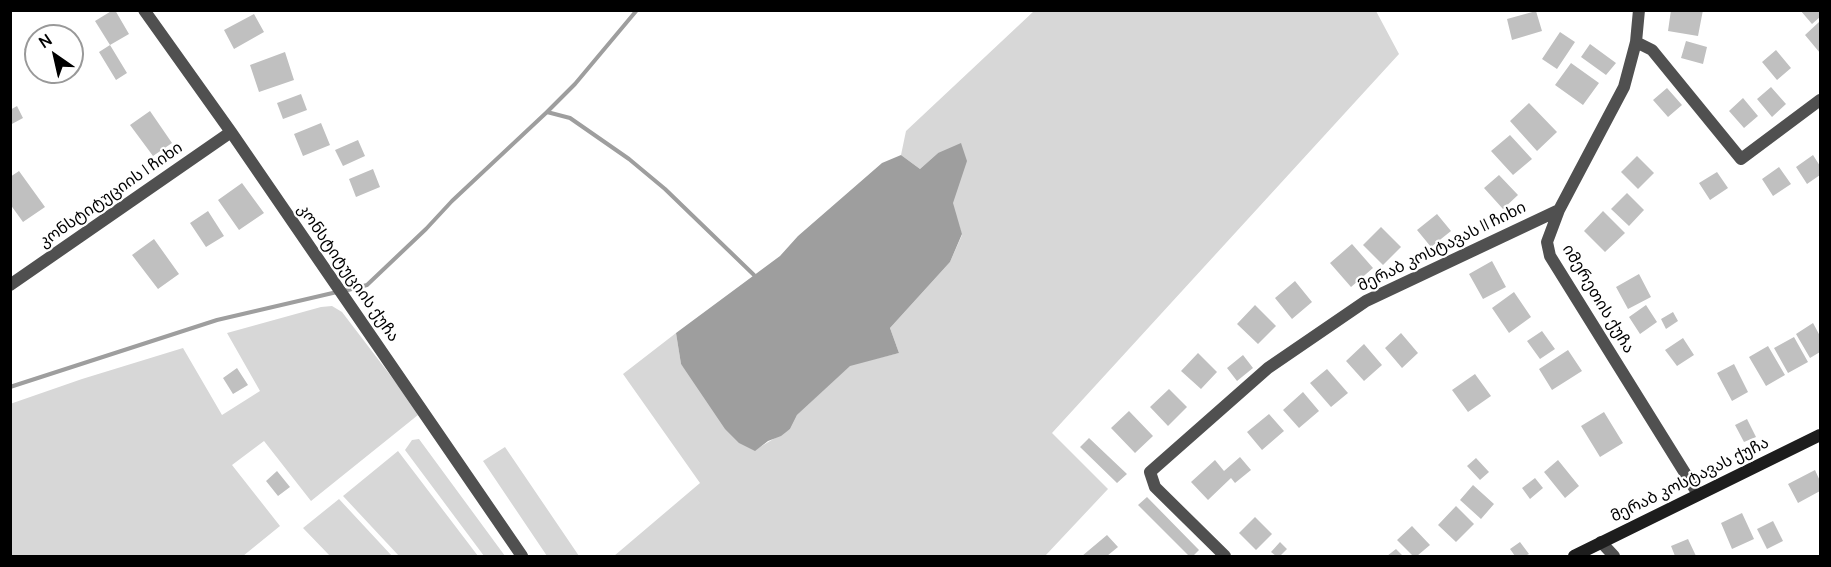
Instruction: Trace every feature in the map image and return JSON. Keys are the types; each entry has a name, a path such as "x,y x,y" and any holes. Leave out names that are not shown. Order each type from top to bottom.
{"main road":[{"name":"მერაბ კოსტავას ქუჩა","path":"1574,556 1821,435"}],"street":[{"name":"კონსტიტუციის ქუჩა","path":"144,10 231,132 522,556"},
{"name":"იმერეთის ქუჩა","path":"1639,10 1636,42 1624,87 1559,210 1547,242 1551,256 1698,494"},
{"path":"1636,42 1652,50 1741,159 1821,100"},
{"name":"კონსტიტუციის I ჩიხი","path":"10,285 231,132"},
{"name":"მერაბ კოსტავას II ჩიხი","path":"1224,556 1155,487 1150,472 1268,368 1366,301 1559,210"},
{"path":"1601,542 1614,556"}],"shaded area":[{"path":"1034,11 1376,11 1399,54 1052,433 1108,489 1045,556 614,556 700,483 623,374 676,333 681,364 755,450 790,429 797,415 850,365 899,353 890,328 950,262 962,235 952,203 958,184 938,153 920,169 901,155 906,131"},
{"path":"961,143 967,161 953,203 962,234 950,262 890,328 899,353 850,366 797,415 790,429 755,451 739,443 725,429 681,364 676,333 780,256 798,236 882,163 901,155 920,169 938,153"},
{"path":"332,306 342,312 413,405 418,415 311,501 264,441 232,465 280,526 243,556 11,556 10,404 183,348 222,415 260,391 227,333"},
{"path":"419,439 505,556 484,556 405,450 412,440"},
{"path":"505,447 579,556 547,556 483,461"},
{"path":"398,451 478,556 399,556 343,496"},
{"path":"339,499 392,556 330,556 303,528"}],"building":[{"path":"113,10 129,34 110,45 95,21"},
{"path":"1671,10 1703,10 1698,36 1668,31"},
{"path":"1800,10 1820,10 1820,17 1812,24"},
{"path":"1536,11 1542,31 1512,40 1507,19"},
{"path":"254,14 264,32 234,49 224,30"},
{"path":"1819,22 1820,24 1820,53 1805,35"},
{"path":"1560,32 1575,42 1557,69 1542,59"},
{"path":"1686,41 1707,47 1703,64 1681,58"},
{"path":"1590,44 1616,63 1606,75 1581,57"},
{"path":"110,45 127,73 116,80 99,52"},
{"path":"1776,50 1791,68 1777,80 1762,62"},
{"path":"285,52 294,80 259,92 250,65"},
{"path":"1571,63 1599,83 1583,105 1555,85"},
{"path":"1771,87 1786,104 1772,117 1757,99"},
{"path":"1667,88 1682,105 1668,117 1653,100"},
{"path":"301,94 307,110 283,119 277,103"},
{"path":"1743,98 1758,116 1744,128 1729,111"},
{"path":"1529,103 1557,132 1537,151 1510,121"},
{"path":"17,106 23,118 10,125 10,110"},
{"path":"150,111 172,143 153,156 130,125"},
{"path":"321,123 330,145 303,156 294,134"},
{"path":"1510,135 1532,159 1513,175 1491,151"},
{"path":"358,140 365,156 343,166 335,150"},
{"path":"1813,155 1820,166 1820,175 1807,184 1796,167"},
{"path":"1637,156 1654,173 1638,189 1621,172"},
{"path":"1779,167 1791,184 1773,196 1762,179"},
{"path":"373,169 380,187 356,197 349,179"},
{"path":"19,171 45,207 23,222 10,204 10,177"},
{"path":"1717,172 1728,188 1710,200 1699,183"},
{"path":"1499,175 1518,195 1503,209 1484,188"},
{"path":"242,183 264,213 239,230 218,200"},
{"path":"1627,193 1644,210 1629,226 1611,209"},
{"path":"208,211 224,236 206,247 190,223"},
{"path":"1603,211 1625,233 1605,252 1584,231"},
{"path":"1437,214 1451,231 1431,247 1417,230"},
{"path":"1381,227 1401,247 1383,265 1363,245"},
{"path":"154,239 179,274 158,289 132,255"},
{"path":"1352,244 1373,268 1351,287 1330,263"},
{"path":"1492,261 1506,287 1483,299 1469,274"},
{"path":"1639,274 1651,297 1628,309 1616,287"},
{"path":"1295,281 1312,302 1292,319 1275,298"},
{"path":"1514,292 1531,317 1509,333 1492,308"},
{"path":"1255,305 1276,326 1258,344 1237,324"},
{"path":"1646,305 1657,322 1640,334 1629,317"},
{"path":"1673,312 1678,321 1666,329 1661,319"},
{"path":"1813,323 1820,336 1820,352 1810,358 1796,334"},
{"path":"1542,331 1555,349 1540,359 1527,341"},
{"path":"1401,333 1418,353 1402,368 1385,348"},
{"path":"1794,337 1808,362 1788,373 1774,348"},
{"path":"1683,338 1694,355 1677,366 1665,350"},
{"path":"1364,344 1382,365 1364,381 1346,361"},
{"path":"1768,346 1785,375 1766,386 1749,357"},
{"path":"1568,350 1582,371 1552,390 1539,369"},
{"path":"1198,353 1217,372 1201,389 1181,371"},
{"path":"1243,355 1253,368 1237,381 1227,368"},
{"path":"1734,364 1748,392 1732,401 1717,373"},
{"path":"237,368 248,385 233,394 223,378"},
{"path":"1327,369 1348,393 1331,407 1310,383"},
{"path":"1475,374 1491,396 1468,412 1452,390"},
{"path":"1169,389 1187,407 1168,426 1150,407"},
{"path":"1303,392 1319,411 1299,428 1283,410"},
{"path":"1129,411 1153,436 1135,453 1111,428"},
{"path":"1604,412 1623,443 1600,457 1581,426"},
{"path":"1269,414 1284,431 1262,450 1247,432"},
{"path":"1747,419 1756,437 1744,442 1735,425"},
{"path":"1089,438 1127,474 1117,483 1080,447"},
{"path":"1240,457 1251,470 1235,483 1231,478 1208,500 1191,482 1215,460 1224,471"},
{"path":"1476,458 1489,472 1480,480 1467,466"},
{"path":"1558,460 1579,486 1565,498 1544,472"},
{"path":"1815,470 1820,481 1820,491 1798,503 1788,484"},
{"path":"277,471 290,487 278,496 266,481"},
{"path":"1535,478 1543,488 1530,499 1522,488"},
{"path":"1473,485 1494,504 1481,519 1460,500"},
{"path":"1147,497 1199,550 1193,556 1189,556 1138,505"},
{"path":"1456,506 1474,524 1456,542 1438,525"},
{"path":"1742,513 1754,539 1732,549 1721,523"},
{"path":"1255,517 1272,534 1256,550 1239,533"},
{"path":"1773,521 1783,541 1767,549 1757,529"},
{"path":"1412,526 1430,545 1417,556 1413,556 1397,540"},
{"path":"1107,535 1118,547 1107,556 1082,556"},
{"path":"1688,539 1696,556 1675,556 1671,546"},
{"path":"1280,542 1287,549 1280,556 1276,556 1271,552"},
{"path":"1520,542 1529,554 1515,556 1510,549"},
{"path":"1396,549 1403,556 1387,556"}],"waterway":[{"path":"547,112 575,84 637,10"},
{"path":"344,291 367,285 547,112 570,118 629,159 665,189 754,275"},
{"path":"10,387 217,320 337,292"}]}
